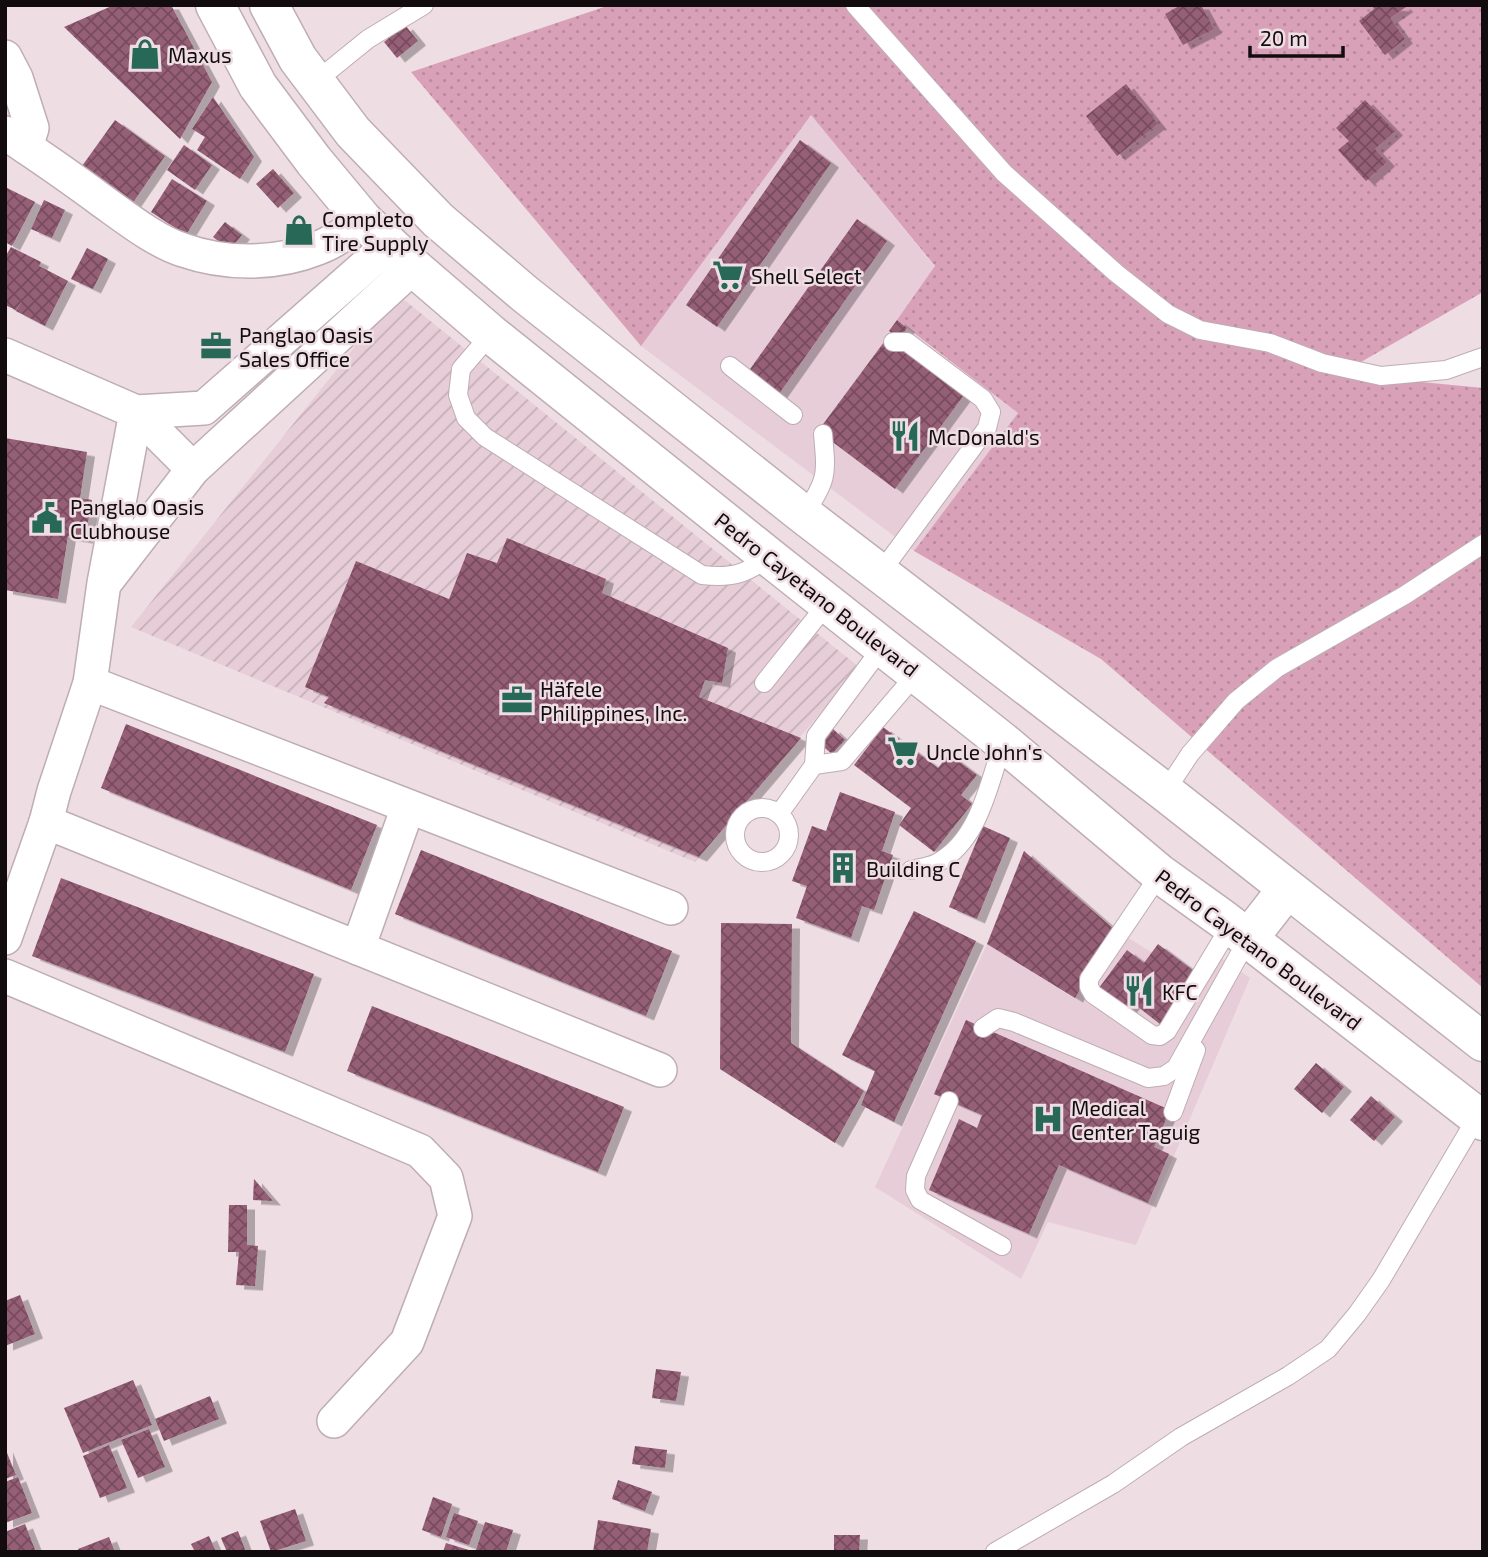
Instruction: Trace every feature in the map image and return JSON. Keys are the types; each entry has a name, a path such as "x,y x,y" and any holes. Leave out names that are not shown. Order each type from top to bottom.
{"main road":[{"name":"Pedro Cayetano Boulevard","path":"215,5 258,86 314,161 388,244 491,334 1003,742 1160,874 1480,1119"},
{"path":"269,5 298,59 353,132 438,220 525,294 804,515 1165,792 1483,1042"},
{"path":"491,334 525,294"},
{"path":"1239,932 1287,889"}],"street":[{"path":"5,57 16,78 32,128 16,140 134,223 181,250 243,262 290,256 318,248 339,238 388,244"},
{"path":"136,412 204,408 388,244"},
{"path":"104,583 194,470 326,346 388,244"},
{"path":"305,318 326,346"},
{"path":"5,355 136,412 194,470"},
{"path":"5,938 46,822 90,683 104,583 136,412"},
{"path":"90,683 671,908"},
{"path":"358,948 408,807"},
{"path":"46,822 660,1070"},
{"path":"5,976 420,1151 446,1178 455,1216 407,1342 334,1421"}],"lane":[{"path":"315,82 368,39 424,5"},
{"path":"855,5 1004,173 1116,273 1168,314 1200,330 1270,343 1322,363 1381,376 1446,370 1483,357"},
{"path":"491,334 461,369 458,395 467,418 485,438 702,575 728,578 752,570 769,557"},
{"path":"881,572 987,428 991,412 983,400 907,342 893,342"},
{"path":"730,366 793,415"},
{"path":"804,515 826,474 822,434"},
{"path":"1165,792 1189,754 1237,701 1277,668 1405,595 1483,544"},
{"path":"764,683 827,604"},
{"path":"779,814 814,765 816,736 883,646"},
{"path":"814,765 842,761 916,673"},
{"path":"911,870 936,863 957,848 974,824 1003,742"},
{"path":"1160,874 1089,979 1093,994 1152,1035 1160,1036 1167,1031 1239,932"},
{"path":"1173,1112 1239,932"},
{"path":"983,1028 998,1018 1014,1022 1148,1077 1164,1076 1176,1068 1217,995"},
{"path":"949,1101 916,1176 915,1190 920,1200 1003,1246"},
{"path":"995,1552 1113,1484 1192,1430 1288,1376 1328,1349 1381,1280 1480,1119"}],"shaded area":[{"path":"610,5 1483,5 1483,292 1340,374 1483,388 1483,988 1101,659 914,551 1018,413 897,320 935,266 811,115 641,346 411,72"},
{"path":"810,114 935,267 897,321 1018,413 914,551 641,346"},
{"path":"397,294 859,667 695,862 131,627"},
{"name":"Medical Center Taguig","path":"1115,930 1201,982 1217,955 1250,978 1136,1245 1048,1222 1021,1279 875,1187 987,944 1074,998"}],"building":[{"name":"Maxus","path":"114,5 171,5 212,82 180,139 64,27"},
{"path":"1181,5 1201,5 1214,29 1183,45 1165,14"},
{"path":"1372,5 1406,7 1390,18 1405,39 1385,55 1359,21 1374,9"},
{"path":"405,25 418,41 397,58 384,42"},
{"path":"1126,84 1158,124 1117,156 1086,116"},
{"path":"213,97 254,157 240,179 197,150 205,137 192,129"},
{"path":"1365,100 1395,131 1375,149 1387,162 1366,181 1338,150 1349,141 1336,128"},
{"path":"115,120 165,156 128,210 77,173"},
{"path":"800,140 831,163 717,327 686,305"},
{"path":"184,145 212,165 195,190 167,170"},
{"path":"273,169 294,193 278,208 256,184"},
{"path":"172,179 207,201 186,235 151,212"},
{"path":"5,187 35,202 12,246 5,242"},
{"path":"44,200 65,210 52,238 31,229"},
{"path":"297,216 313,233 302,243 286,227"},
{"path":"857,219 887,241 779,394 748,372"},
{"path":"225,222 242,235 230,250 213,237"},
{"path":"11,247 41,262 39,266 68,281 45,326 16,311 23,299 16,310 5,305 5,257"},
{"path":"87,248 108,259 93,289 71,279"},
{"path":"897,320 907,328 904,332 893,334 889,331"},
{"path":"887,338 964,395 895,489 818,431"},
{"name":"Panglao Oasis Clubhouse","path":"5,438 87,452 80,498 92,500 85,539 68,536 58,599 5,590"},
{"name":"Häfele Philippines, Inc.","path":"507,538 606,579 602,593 728,648 722,683 705,680 699,697 801,738 699,857 324,703 329,697 305,687 356,561 449,599 467,553 497,563"},
{"path":"126,724 377,825 351,890 101,788"},
{"path":"883,727 938,768 949,754 977,775 961,795 972,804 934,852 899,825 911,808 854,765"},
{"path":"832,728 845,740 832,754 819,743"},
{"name":"Building C","path":"840,792 895,812 882,851 893,855 874,910 862,906 851,938 796,918 807,886 792,881 812,826 826,831"},
{"path":"983,826 1010,838 977,919 949,907"},
{"path":"421,850 672,951 646,1016 395,914"},
{"path":"1024,851 1115,930 1075,998 987,944"},
{"path":"61,878 314,974 285,1052 32,956"},
{"path":"914,911 976,941 894,1122 861,1105 875,1071 842,1055"},
{"path":"721,923 792,924 791,1043 864,1091 835,1143 720,1069"},
{"path":"1158,944 1194,971 1173,998 1181,1007 1165,1028 1133,1003 1125,1014 1096,992 1127,950 1144,963"},
{"path":"372,1006 624,1107 598,1172 347,1071"},
{"path":"966,1020 1170,1110 1154,1147 1169,1154 1148,1203 1059,1165 1029,1234 929,1190 959,1119 977,1128 982,1115 934,1094"},
{"path":"1316,1063 1344,1087 1322,1113 1294,1089"},
{"path":"1371,1096 1395,1117 1374,1141 1350,1120"},
{"path":"254,1179 273,1201 253,1200"},
{"path":"229,1205 247,1205 247,1245 258,1246 255,1286 236,1285 239,1252 228,1252"},
{"path":"20,1295 35,1334 5,1346 5,1301"},
{"path":"656,1369 681,1372 676,1401 652,1398"},
{"path":"133,1380 152,1425 83,1453 64,1408"},
{"path":"210,1396 219,1419 164,1441 155,1419"},
{"path":"149,1429 165,1467 138,1478 121,1440"},
{"path":"109,1445 127,1488 100,1498 83,1456"},
{"path":"635,1446 667,1450 665,1468 632,1464"},
{"path":"5,1448 16,1475 5,1479"},
{"path":"18,1477 32,1513 5,1523 5,1482"},
{"path":"618,1480 652,1492 645,1511 612,1499"},
{"path":"433,1497 452,1504 441,1537 422,1530"},
{"path":"295,1509 306,1541 271,1552 260,1521"},
{"path":"454,1513 478,1521 469,1545 446,1537"},
{"path":"598,1520 651,1529 647,1552 593,1552"},
{"path":"485,1522 513,1530 506,1552 476,1550"},
{"path":"25,1524 36,1552 5,1552 5,1532"},
{"path":"238,1531 246,1552 227,1552 221,1538"},
{"path":"834,1535 860,1535 859,1552 834,1552"},
{"path":"209,1536 216,1552 195,1552 191,1544"},
{"path":"109,1537 115,1552 79,1552 78,1549"},
{"path":"446,1543 472,1551 472,1552 443,1552"}],"place":[{"name":"Maxus","path":"145,54"},
{"name":"Completo Tire Supply","path":"299,230"},
{"name":"Shell Select","path":"728,275"},
{"name":"Panglao Oasis Sales Office","path":"216,346"},
{"name":"McDonald's","path":"905,436"},
{"name":"Panglao Oasis Clubhouse","path":"47,518"},
{"name":"Häfele Philippines, Inc.","path":"517,700"},
{"name":"Uncle John's","path":"903,751"},
{"name":"Building C","path":"843,868"},
{"name":"KFC","path":"1139,991"},
{"name":"Medical Center Taguig","path":"1048,1119"}]}
